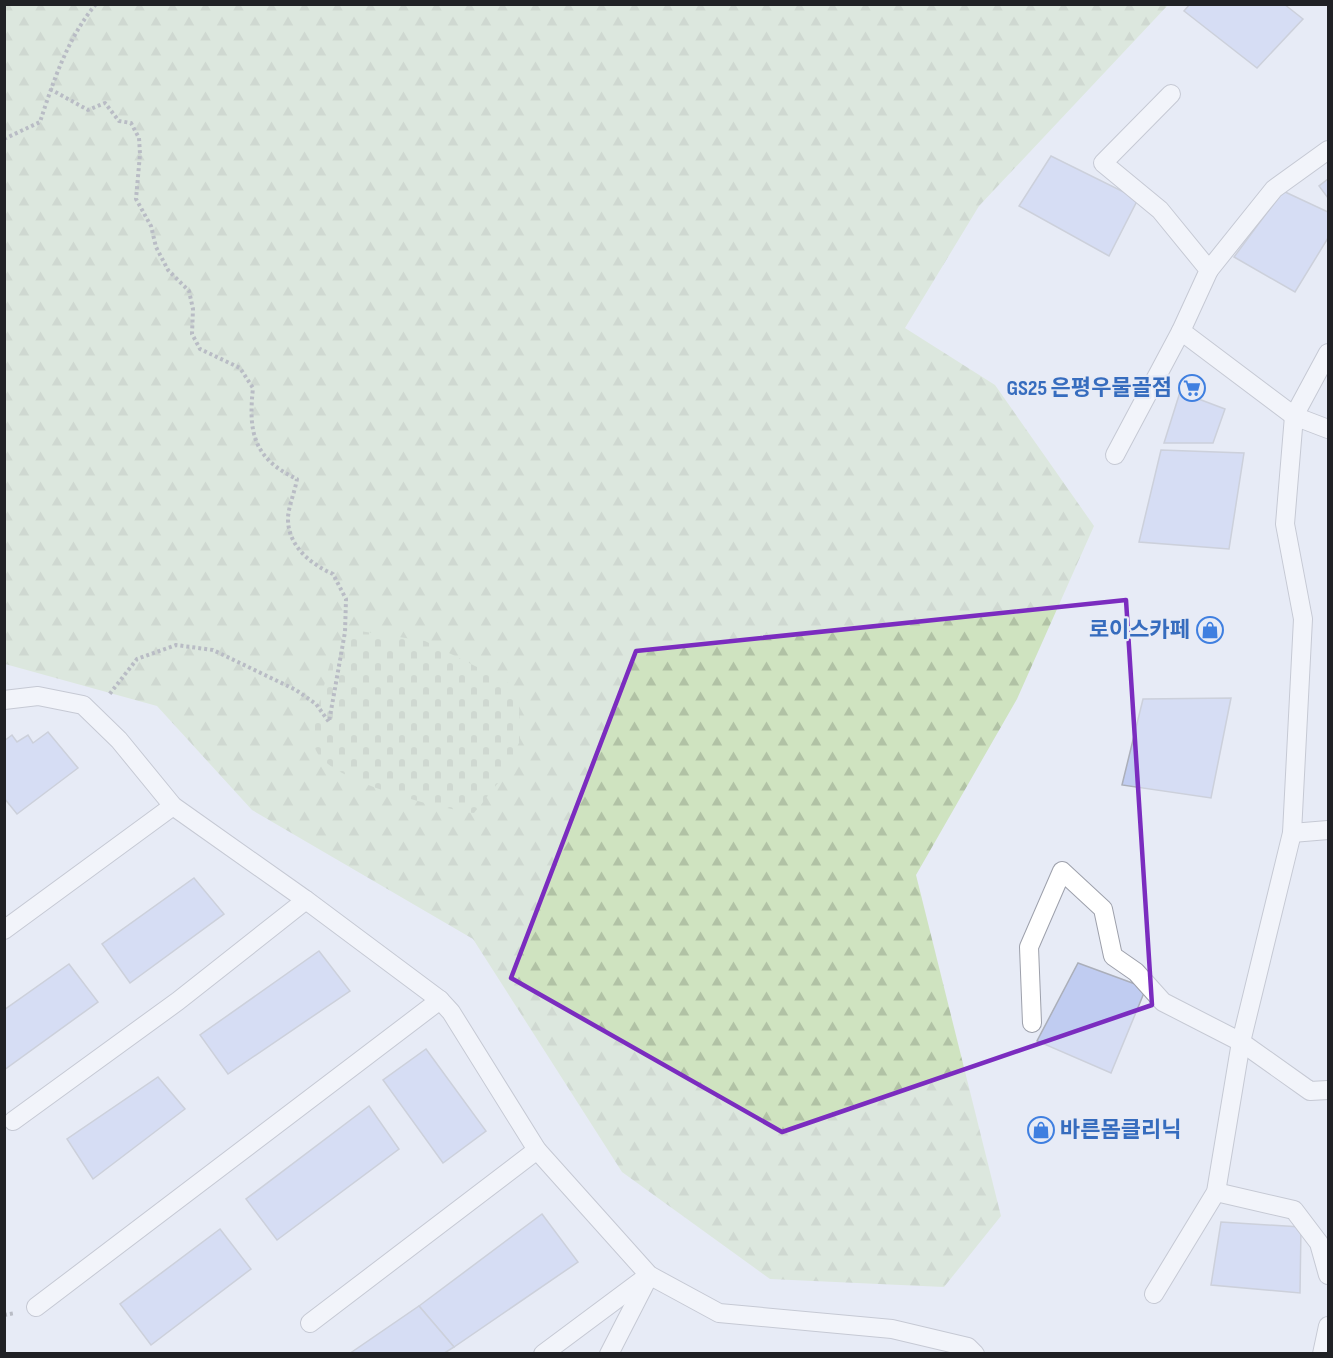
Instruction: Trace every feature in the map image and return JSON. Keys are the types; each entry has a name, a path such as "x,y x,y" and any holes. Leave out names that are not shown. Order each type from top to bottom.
{"lane":[{"path":"1171,94 1103,163 1160,210 1209,270"},
{"path":"1115,455 1181,331 1209,270 1274,189 1329,150"},
{"path":"1181,331 1294,416 1329,429"},
{"path":"1154,1294 1216,1192 1242,1042 1292,833 1303,619 1286,524 1294,416 1329,353"},
{"path":"4,700 38,696 83,705 119,740 173,806 306,900 440,1000 451,1012 537,1150 649,1275 719,1313 892,1329 968,1347 975,1353"},
{"path":"4,930 173,806"},
{"path":"1292,833 1329,830"},
{"path":"1032,1023 1029,947 1062,871 1103,909 1113,956 1136,972 1163,1002 1242,1042 1310,1091 1329,1090"},
{"path":"13,1121 178,1001 306,900"},
{"path":"36,1307 440,1000"},
{"path":"310,1323 537,1150"},
{"path":"1216,1192 1294,1210 1319,1243 1329,1275"},
{"path":"543,1353 649,1275"},
{"path":"609,1353 649,1275"},
{"path":"1322,1353 1329,1326"}],"path":[{"path":"4,139 40,122 50,89 83,20 96,4"},
{"path":"50,89 88,110 105,103 119,121 131,123 138,138 140,154 136,200 151,226 156,247 168,270 189,291 193,309 192,334 200,349 240,368 254,388 250,420 266,460 279,471 297,479 288,519 297,548 315,566 333,573 346,599 345,632 329,722 316,704 296,690 213,650 176,645 137,659 93,715"}],"highlighted area":[{"path":"1126,600 1152,1005 782,1132 511,978 636,651"}],"green space":[{"path":"4,5 1168,5 979,206 905,328 995,385 1094,526 1017,699 916,875 1001,1216 944,1287 770,1279 622,1172 473,939 252,810 157,706 5,664"},
{"path":"353,630 425,641 507,682 519,704 520,741 498,783 474,813 437,806 361,782 340,772 323,760 315,748 313,726 330,664 340,642"}],"building":[{"path":"1190,4 1284,4 1303,19 1257,68 1184,11"},
{"path":"1051,156 1138,199 1109,256 1019,206"},
{"path":"1328,179 1328,198 1319,186"},
{"path":"1283,191 1328,212 1328,238 1295,292 1234,257"},
{"path":"1180,392 1225,409 1213,443 1164,443"},
{"path":"1161,450 1244,453 1229,549 1139,542"},
{"path":"1231,698 1211,798 1122,785 1143,699"},
{"path":"48,732 78,768 17,814 4,798 4,741 12,735 17,742 28,735 33,743"},
{"path":"194,878 224,914 130,983 102,944"},
{"path":"319,951 350,991 228,1074 200,1035"},
{"path":"1078,963 1146,988 1111,1073 1037,1041"},
{"path":"69,964 98,1002 4,1070 4,1010"},
{"path":"426,1049 486,1131 443,1163 383,1080"},
{"path":"158,1077 185,1109 93,1179 67,1139"},
{"path":"369,1106 399,1149 277,1240 246,1199"},
{"path":"542,1214 578,1262 454,1347 419,1306"},
{"path":"1221,1222 1301,1227 1300,1293 1211,1285"},
{"path":"220,1229 251,1269 151,1345 120,1304"},
{"path":"419,1306 454,1347 443,1354 349,1354"}],"place":[{"name":"GS25 은평우물골점","path":"1192,388"},
{"name":"로이스카페","path":"1210,630"},
{"name":"바른몸클리닉","path":"1041,1130"}]}
